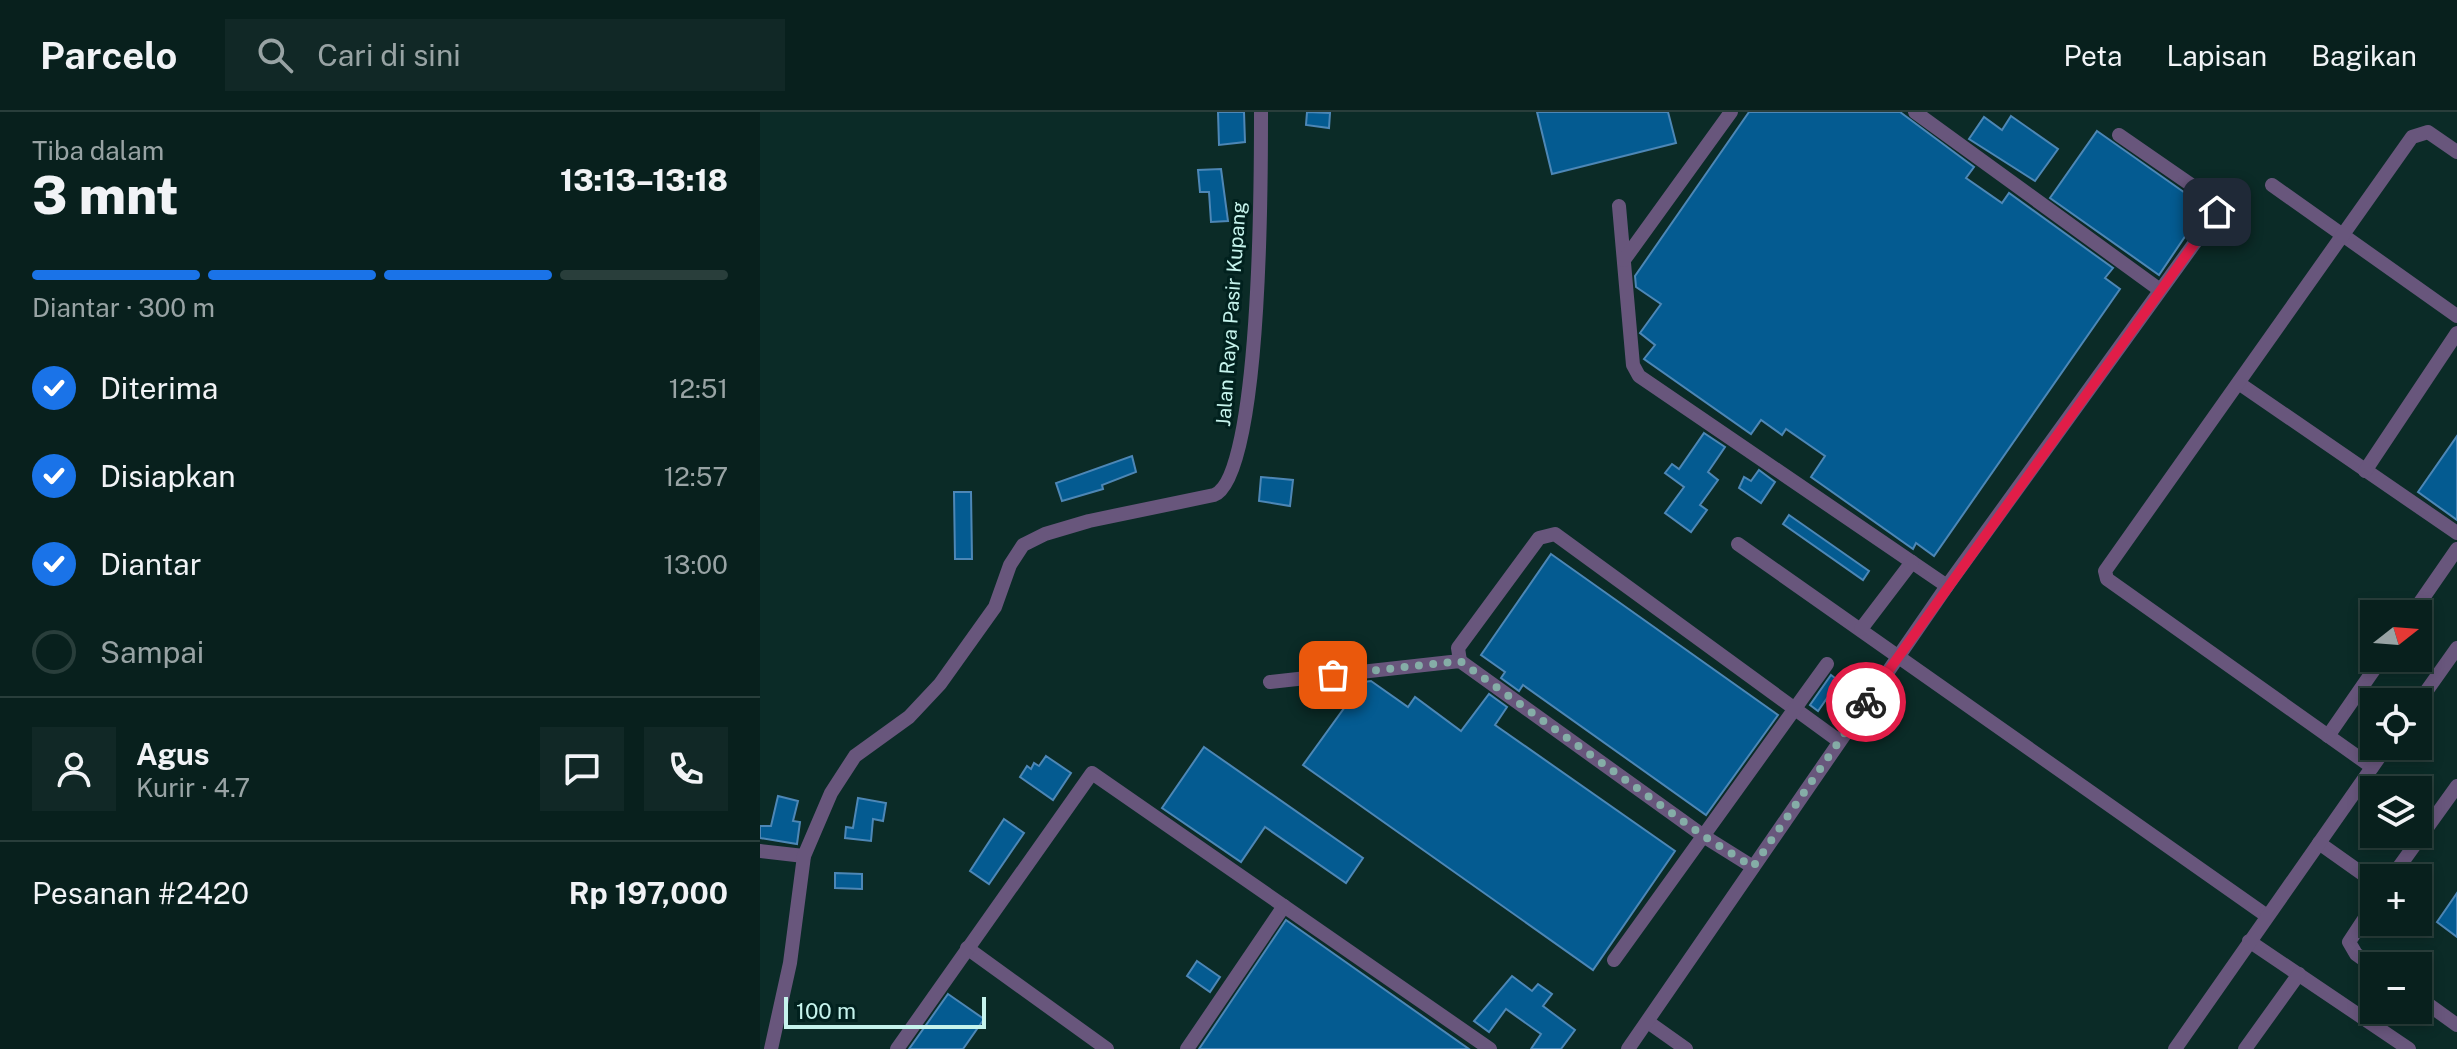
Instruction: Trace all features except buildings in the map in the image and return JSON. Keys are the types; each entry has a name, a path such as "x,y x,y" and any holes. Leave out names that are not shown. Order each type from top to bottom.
{"street":[{"name":"Jalan Raya Pasir Kupang","path":"771,1049 790,963 804,856 846,768 866,746 909,717 940,684 995,607 1010,565 1023,545 1045,534 1101,518 1214,495 1227,485 1238,455 1249,396 1261,112"},
{"path":"1624,260 1731,112"},
{"path":"1915,112 2160,290"},
{"path":"2372,767 2105,576 2412,137 2428,132 2457,152"},
{"path":"1630,1048 1947,586 2217,212 2217,204 2119,135"},
{"path":"2272,185 2457,316"},
{"path":"1619,206 1633,365 1639,376 1947,586"},
{"path":"2365,471 2457,333"},
{"path":"2240,384 2457,533"},
{"path":"1460,661 1458,648 1539,538 1555,534 1839,741"},
{"path":"1738,544 2267,916"},
{"path":"2422,600 2457,549"},
{"path":"1861,629 1912,562"},
{"path":"2429,688 2457,648"},
{"path":"1270,682 1460,661 1705,837 1753,867"},
{"path":"1614,960 1827,664"},
{"path":"2328,736 2372,672"},
{"path":"2175,1049 2377,760"},
{"path":"897,1049 1092,773 1490,1049"},
{"path":"2401,864 2457,786"},
{"path":"2319,843 2360,872"},
{"path":"760,851 804,856"},
{"path":"1187,1049 1284,906"},
{"path":"2360,925 2349,942 2360,957"},
{"path":"2249,941 2409,1049"},
{"path":"967,948 1107,1049"},
{"path":"2245,1049 2299,974"},
{"path":"2432,1007 2457,1025"},
{"path":"1648,1022 1686,1049"}],"way so far":[{"path":"1333,675 1460,661 1705,837 1753,867 1866,702"}],"route":[{"path":"1866,702 2217,212"}]}
